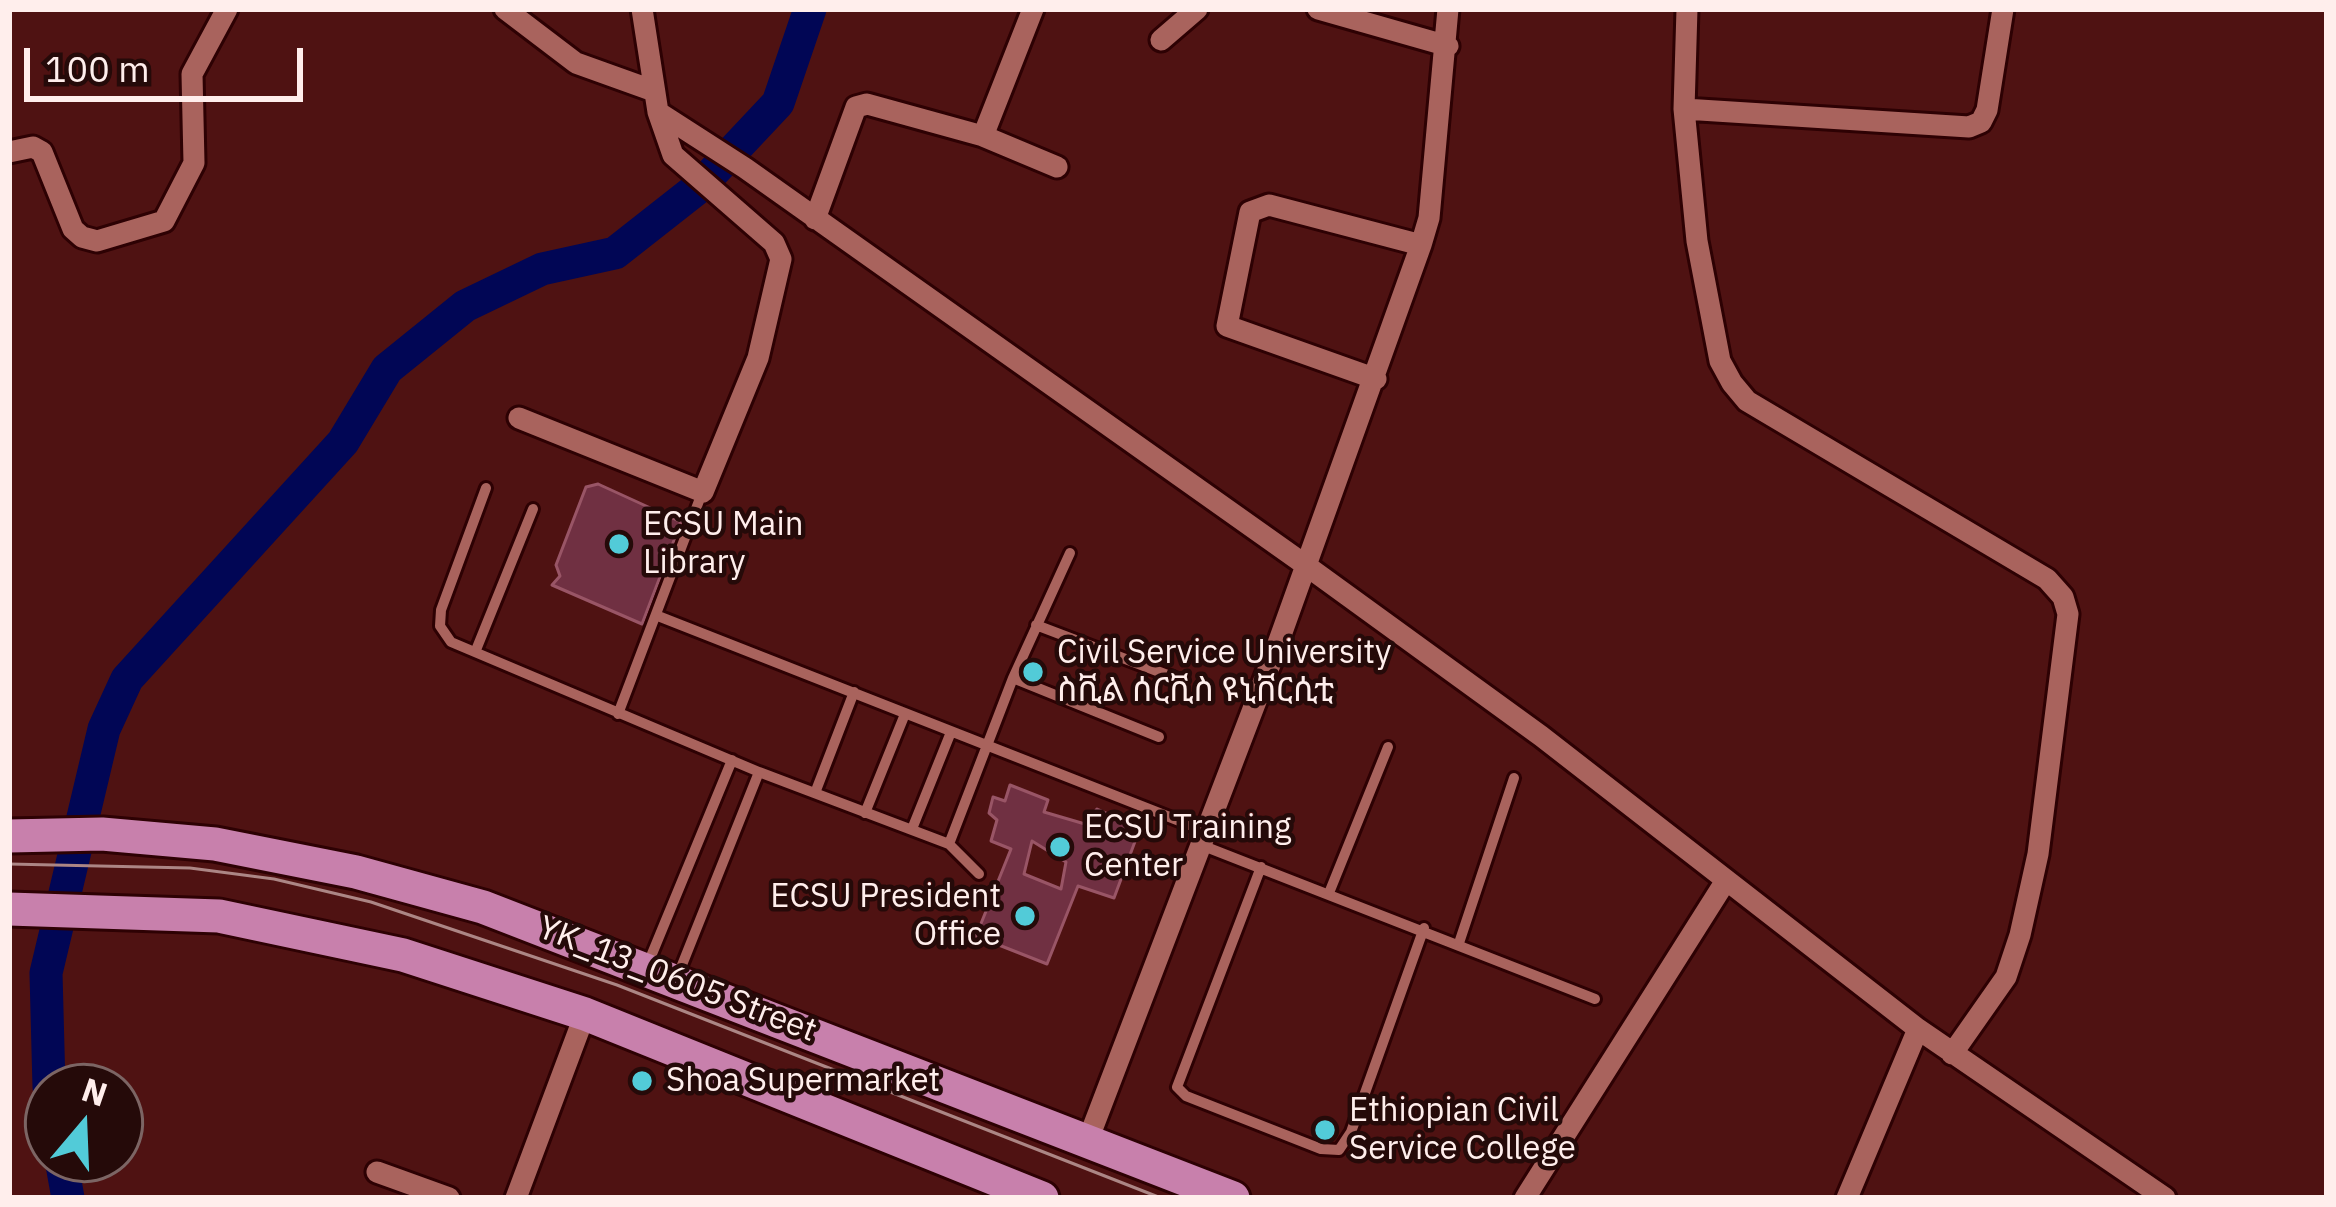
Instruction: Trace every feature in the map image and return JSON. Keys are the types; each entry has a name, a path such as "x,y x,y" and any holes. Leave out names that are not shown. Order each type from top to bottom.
{"main road":[{"name":"YK_13_0605 Street","path":"9,836 101,834 215,844 356,872 483,907 662,972 1233,1198"},
{"name":"YK_13_0605 Street","path":"11,909 97,908 219,916 403,955 585,1014 1004,1191 1042,1198"}],"street":[{"path":"9,152 33,147 42,152 73,229 82,237 97,241 164,221 194,163 192,74 227,9"},
{"path":"505,9 576,63 656,102 1304,564 1541,736 1918,1029 2165,1198"},
{"path":"519,418 703,492 758,358 782,271 774,243 673,155 656,102 642,9"},
{"path":"983,136 1034,9"},
{"path":"1160,40 1198,9"},
{"path":"1318,9 1448,46"},
{"path":"1088,1140 1376,379 1421,245 1429,218 1448,9"},
{"path":"1687,9 1684,109 1696,241 1720,361 1732,383 1747,401 2047,580 2063,597 2068,614 2038,854 2020,935 2006,977 1952,1054"},
{"path":"1684,109 1969,128 1982,122 1987,110 2003,9"},
{"path":"815,219 856,107 867,104 983,136 1058,167"},
{"path":"1376,379 1227,326 1225,314 1250,212 1269,206 1421,245"},
{"path":"1525,1198 1724,882"},
{"path":"516,1198 585,1014"},
{"path":"1847,1198 1918,1029"},
{"path":"377,1172 449,1198"}],"lane":[{"path":"486,488 441,610 440,626 451,642 759,772 949,844 979,874"},
{"path":"618,714 703,492"},
{"path":"476,650 533,509"},
{"path":"949,844 1013,678 1070,553"},
{"path":"658,616 988,744 1261,867 1594,999"},
{"path":"1036,625 1178,679"},
{"path":"1013,678 1159,737"},
{"path":"815,793 854,692"},
{"path":"865,813 904,714"},
{"path":"912,829 951,732"},
{"path":"1329,892 1388,747"},
{"path":"662,972 732,760"},
{"path":"662,972 759,772"},
{"path":"1459,943 1514,778"},
{"path":"1261,867 1179,1070 1178,1087 1186,1096 1321,1149 1339,1150 1351,1132 1424,928"}],"building":[{"name":"ECSU Main Library","path":"598,484 681,522 642,624 552,585 560,576 556,565 586,487"},
{"path":"1010,785 1048,800 1044,812 1085,824 1097,809 1140,828 1114,898 1078,886 1047,964 976,936 1011,849 991,841 997,820 989,813 993,797 1005,801","holes":["1032,841 1066,862 1061,889 1024,874"]}],"waterway":[{"path":"48,1063 46,973 104,729 127,679 343,442 387,369 465,306 542,269 615,253 699,187 778,103 810,9"},
{"path":"65,1183 68,1198"}],"tram line":[{"path":"9,864 190,868 274,879 371,902 617,985 1161,1198"}],"place":[{"name":"ECSU Main Library","path":"619,544"},
{"name":"Civil Service University ስቪል ሰርቪስ ዩኒቨርሲቲ","path":"1033,672"},
{"name":"ECSU Training Center","path":"1060,847"},
{"name":"ECSU President Office","path":"1025,916"},
{"name":"Shoa Supermarket","path":"642,1081"},
{"name":"Ethiopian Civil Service College","path":"1325,1130"}]}
